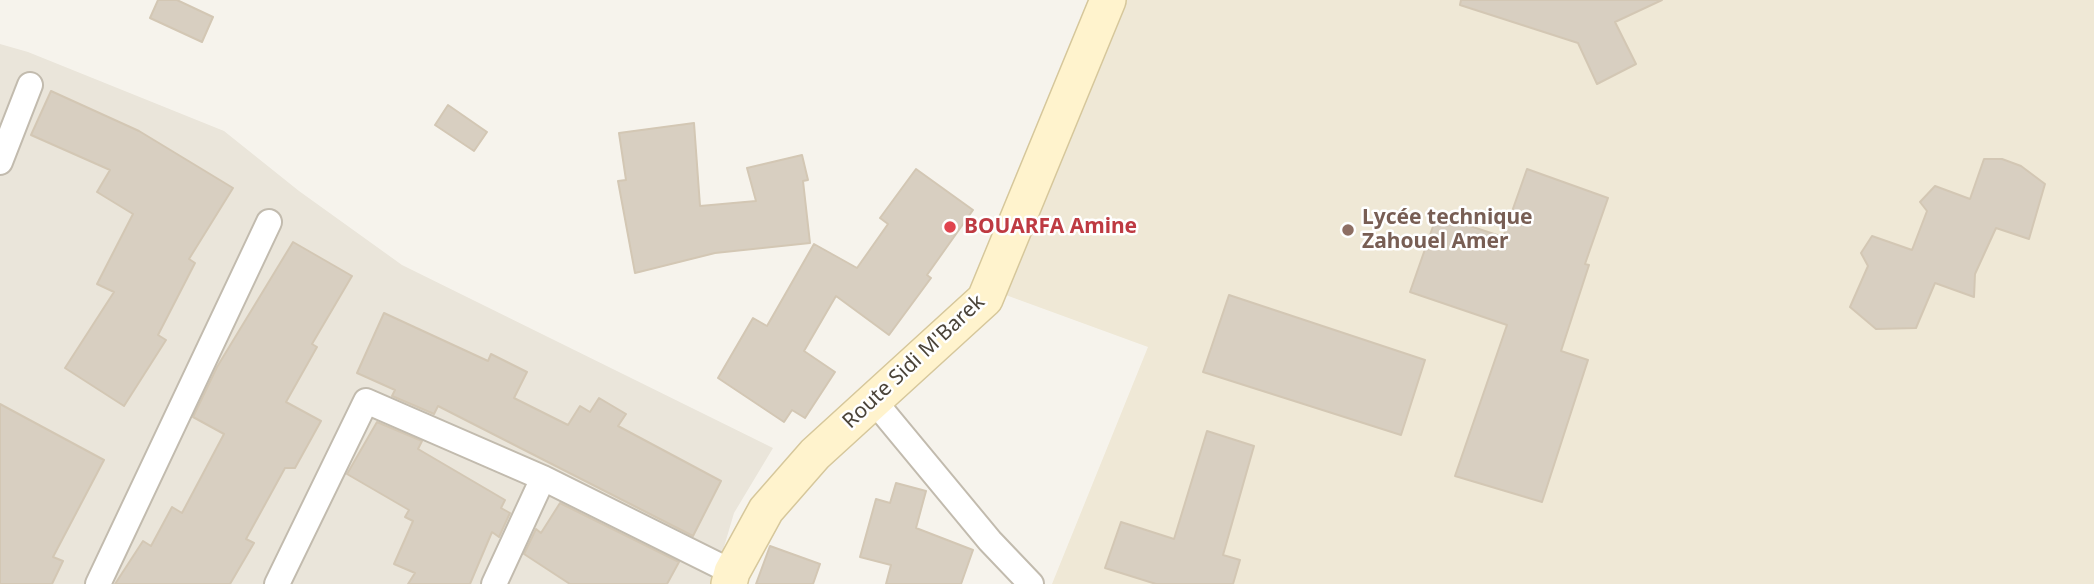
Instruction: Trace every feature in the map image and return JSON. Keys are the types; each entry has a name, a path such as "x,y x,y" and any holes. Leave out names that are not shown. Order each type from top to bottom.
{"main road":[{"name":"Route Sidi M'Barek","path":"731,578 766,510 815,454 985,299 1108,0"}],"street":[{"path":"0,162 30,85"},
{"path":"98,584 269,222"},
{"path":"277,584 366,401 542,478 731,578"},
{"path":"874,401 990,541 1031,584"},
{"path":"494,584 542,478"}],"shaded area":[{"path":"1125,0 2094,0 2094,584 1052,584 1148,347 1003,294"},
{"path":"0,44 28,52 224,131 299,191 402,265 773,448 734,513 713,584 0,584"}],"building":[{"path":"158,0 177,0 213,17 202,42 150,18"},
{"path":"1461,0 1662,0 1615,22 1636,64 1597,84 1578,43 1460,5"},
{"path":"51,91 139,131 233,188 189,259 195,263 158,335 166,340 124,406 65,368 114,292 97,284 133,214 97,192 110,170 31,135"},
{"path":"448,105 487,132 474,151 435,125"},
{"path":"694,123 700,206 756,201 747,168 802,155 808,180 803,181 810,243 715,253 635,273 618,181 626,180 619,133"},
{"path":"1984,159 2002,159 2021,166 2045,184 2029,239 1996,228 1975,274 1974,297 1935,283 1916,328 1876,329 1850,307 1868,266 1861,253 1872,236 1912,250 1927,211 1920,202 1935,186 1970,199"},
{"path":"916,169 973,210 927,275 931,278 889,335 836,296 804,351 835,372 805,418 792,410 784,422 718,378 753,318 767,326 814,244 857,268 888,224 880,218"},
{"path":"1527,169 1608,198 1585,264 1589,265 1561,351 1588,360 1542,502 1455,476 1507,325 1410,292 1437,215 1503,237"},
{"path":"293,242 352,276 312,344 317,347 286,402 321,421 295,468 285,468 246,539 254,543 230,584 115,584 143,541 151,546 172,507 182,513 224,434 193,417 217,367"},
{"path":"1229,295 1425,360 1401,435 1203,372"},
{"path":"384,313 488,361 491,354 527,372 514,398 568,425 580,406 590,412 599,398 626,414 618,426 721,481 693,536 438,406 434,414 392,396 395,390 357,373"},
{"path":"0,404 104,460 53,557 63,561 52,584 0,584"},
{"path":"377,422 422,441 418,449 505,500 501,508 510,513 499,537 492,532 470,584 408,584 415,573 394,564 413,521 405,517 409,510 347,474"},
{"path":"1207,431 1254,446 1223,555 1240,560 1233,584 1156,584 1105,568 1121,522 1174,539"},
{"path":"896,483 926,491 916,528 973,550 961,584 886,584 891,565 860,557 876,499 890,503"},
{"path":"560,503 679,562 667,584 570,584 524,554 536,529 541,533"},
{"path":"770,546 820,564 813,584 756,584"}],"place":[{"name":"BOUARFA Amine","path":"950,227"},
{"name":"Lycée technique Zahouel Amer","path":"1348,230"}]}
